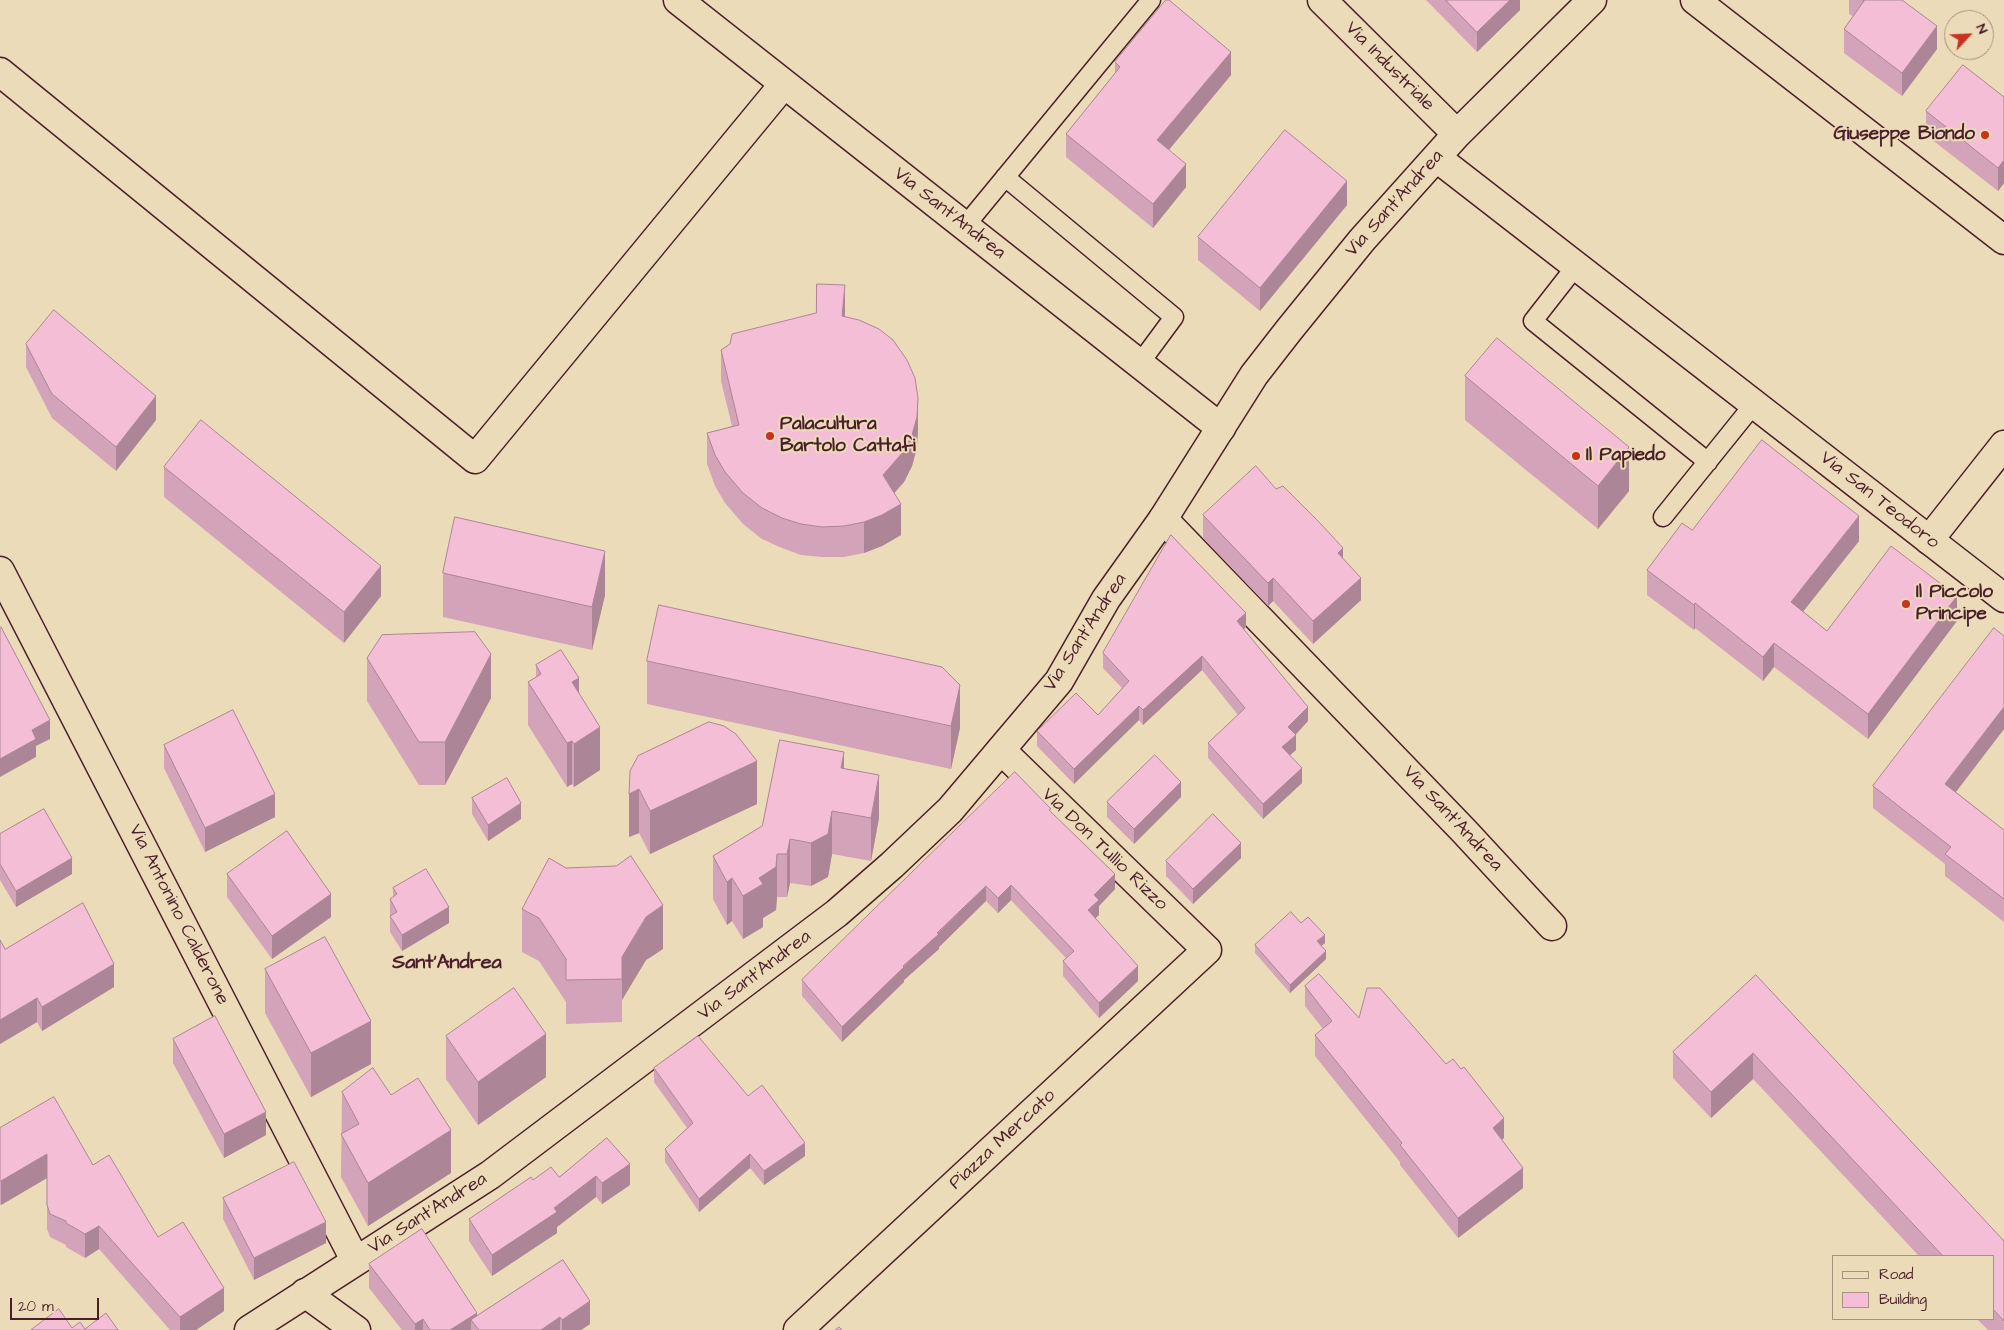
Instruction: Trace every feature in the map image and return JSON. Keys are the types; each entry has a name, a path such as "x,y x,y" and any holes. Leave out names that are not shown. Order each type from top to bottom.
{"street":[{"name":"Via Sant'Andrea","path":"678,0 1221,428"},
{"name":"Via Industriale","path":"1322,0 1457,134"},
{"name":"Via Sant'Andrea","path":"249,1330 355,1260 490,1175 837,914 950,810 1059,681 1106,598 1163,518 1254,375 1362,240 1457,134 1592,0"},
{"path":"1695,0 2004,240"},
{"path":"0,72 474,459 784,84"},
{"name":"Via San Teodoro","path":"1436,158 2004,598"},
{"path":"1929,540 2004,445"},
{"name":"Via Sant'Andrea","path":"1163,518 1464,831 1552,926"},
{"name":"Via Antonino Calderone","path":"0,571 355,1260"},
{"name":"Via Don Tullio Rizzo","path":"1001,750 1207,950"},
{"name":"Piazza Mercato","path":"798,1330 1207,950"},
{"path":"305,1293 356,1330"}],"lane":[{"path":"965,226 1151,0"},
{"path":"1005,177 1174,317 1140,363"},
{"path":"1576,266 1533,321 1708,462"},
{"path":"1664,518 1754,404"}],"building":[{"path":"1166,0 1169,0 1231,52 1157,140 1186,164 1153,204 1066,134 1120,67 1115,62"},
{"path":"1446,0 1510,0 1477,32"},
{"path":"1863,0 1902,0 1937,26 1902,73 1844,29"},
{"path":"1963,65 2004,97 2004,160 1998,168 1926,111"},
{"path":"1285,130 1347,181 1260,288 1198,237"},
{"path":"817,284 845,285 842,316 859,320 879,329 893,340 907,360 915,378 918,398 917,417 912,435 904,451 883,475 901,504 882,515 864,522 844,526 822,527 801,524 782,518 762,508 743,493 725,472 715,455 707,433 739,425 721,350 730,344 732,334 816,313"},
{"path":"54,310 156,396 116,447 52,394 26,344"},
{"path":"1497,338 1629,447 1598,486 1465,376"},
{"path":"201,420 381,566 344,612 164,467"},
{"path":"1762,440 1859,516 1791,602 1827,631 1891,546 1957,596 1868,714 1774,643 1763,657 1695,603 1694,605 1647,570 1682,523 1692,530"},
{"path":"1256,466 1276,489 1283,486 1320,523 1343,548 1338,553 1361,578 1313,621 1273,578 1268,583 1203,515"},
{"path":"455,517 605,551 592,607 443,573"},
{"path":"1171,535 1246,613 1237,621 1308,707 1288,727 1296,735 1282,747 1302,768 1263,804 1208,743 1245,708 1202,656 1143,710 1139,706 1074,769 1037,731 1076,693 1098,715 1129,681 1103,653"},
{"path":"659,605 942,667 960,685 951,726 647,661"},
{"path":"0,628 50,720 32,730 36,739 0,759"},
{"path":"1994,628 2004,636 2004,707 1945,784 2004,830 2004,899 1945,854 1951,847 1873,786"},
{"path":"475,632 491,654 445,742 419,742 367,658 382,635"},
{"path":"561,650 579,678 572,682 600,727 574,744 572,741 567,743 528,682 541,674 536,665"},
{"path":"233,710 275,794 205,828 164,745"},
{"path":"709,722 724,726 736,734 757,761 650,811 639,789 629,794 630,771 638,756"},
{"path":"780,740 844,752 841,768 879,775 871,818 832,811 828,834 811,843 790,839 787,854 777,854 776,867 759,878 763,884 743,896 732,878 727,882 713,856 762,826"},
{"path":"1155,755 1181,782 1134,829 1107,802"},
{"path":"1015,772 1051,809 1049,810 1115,874 1094,895 1099,900 1088,910 1138,966 1099,1003 1063,961 1074,951 1011,885 998,898 986,886 842,1027 802,980"},
{"path":"507,778 521,803 488,825 472,798"},
{"path":"44,809 72,858 16,891 0,864 0,834"},
{"path":"1213,814 1241,843 1193,889 1166,861"},
{"path":"287,831 331,894 272,936 227,874"},
{"path":"631,856 663,905 646,917 622,957 622,979 566,980 566,959 539,918 522,909 549,858 566,868 616,866"},
{"path":"426,869 449,907 402,935 390,916 397,912 390,899 397,894 393,888"},
{"path":"83,903 114,964 42,1007 37,998 0,1020 0,940 5,949"},
{"path":"1291,912 1301,923 1308,917 1325,935 1317,941 1326,951 1290,985 1255,945"},
{"path":"325,937 371,1021 311,1053 265,969"},
{"path":"1319,974 1359,1018 1367,988 1380,988 1446,1064 1453,1059 1461,1069 1464,1067 1504,1118 1493,1128 1523,1168 1458,1218 1400,1145 1402,1143 1315,1035 1332,1021 1305,986"},
{"path":"1756,975 2004,1241 2004,1321 1994,1310 1994,1255 1942,1255 1753,1053 1711,1092 1673,1052"},
{"path":"514,988 546,1034 478,1082 446,1036"},
{"path":"215,1016 266,1112 224,1134 173,1039"},
{"path":"698,1036 748,1096 762,1085 805,1143 764,1171 750,1154 699,1199 665,1149 693,1123 654,1068"},
{"path":"373,1068 391,1095 418,1078 451,1130 368,1183 341,1134 359,1124 342,1092"},
{"path":"54,1097 93,1165 109,1155 158,1237 183,1222 224,1288 180,1317 99,1226 85,1234 66,1223 66,1221 50,1214 47,1205 47,1154 0,1181 0,1128"},
{"path":"607,1138 630,1164 602,1183 596,1176 554,1208 557,1212 492,1255 469,1219 531,1177 533,1180 551,1167 559,1177"},
{"path":"294,1162 326,1222 254,1258 223,1198"},
{"path":"422,1229 477,1313 450,1330 430,1330 423,1319 415,1324 369,1264"},
{"path":"563,1260 590,1301 562,1320 560,1317 541,1330 479,1330 471,1320"},
{"path":"59,1309 72,1328 80,1322 85,1329 106,1313 118,1330 31,1330"}],"place":[{"name":"Giuseppe Biondo","path":"1985,135"},
{"name":"Palacultura Bartolo Cattafi","path":"770,436"},
{"name":"Il Papiedo","path":"1576,456"},
{"name":"Il Piccolo Principe","path":"1906,604"}],"district":[{"name":"Sant'Andrea","path":"447,964"}]}
